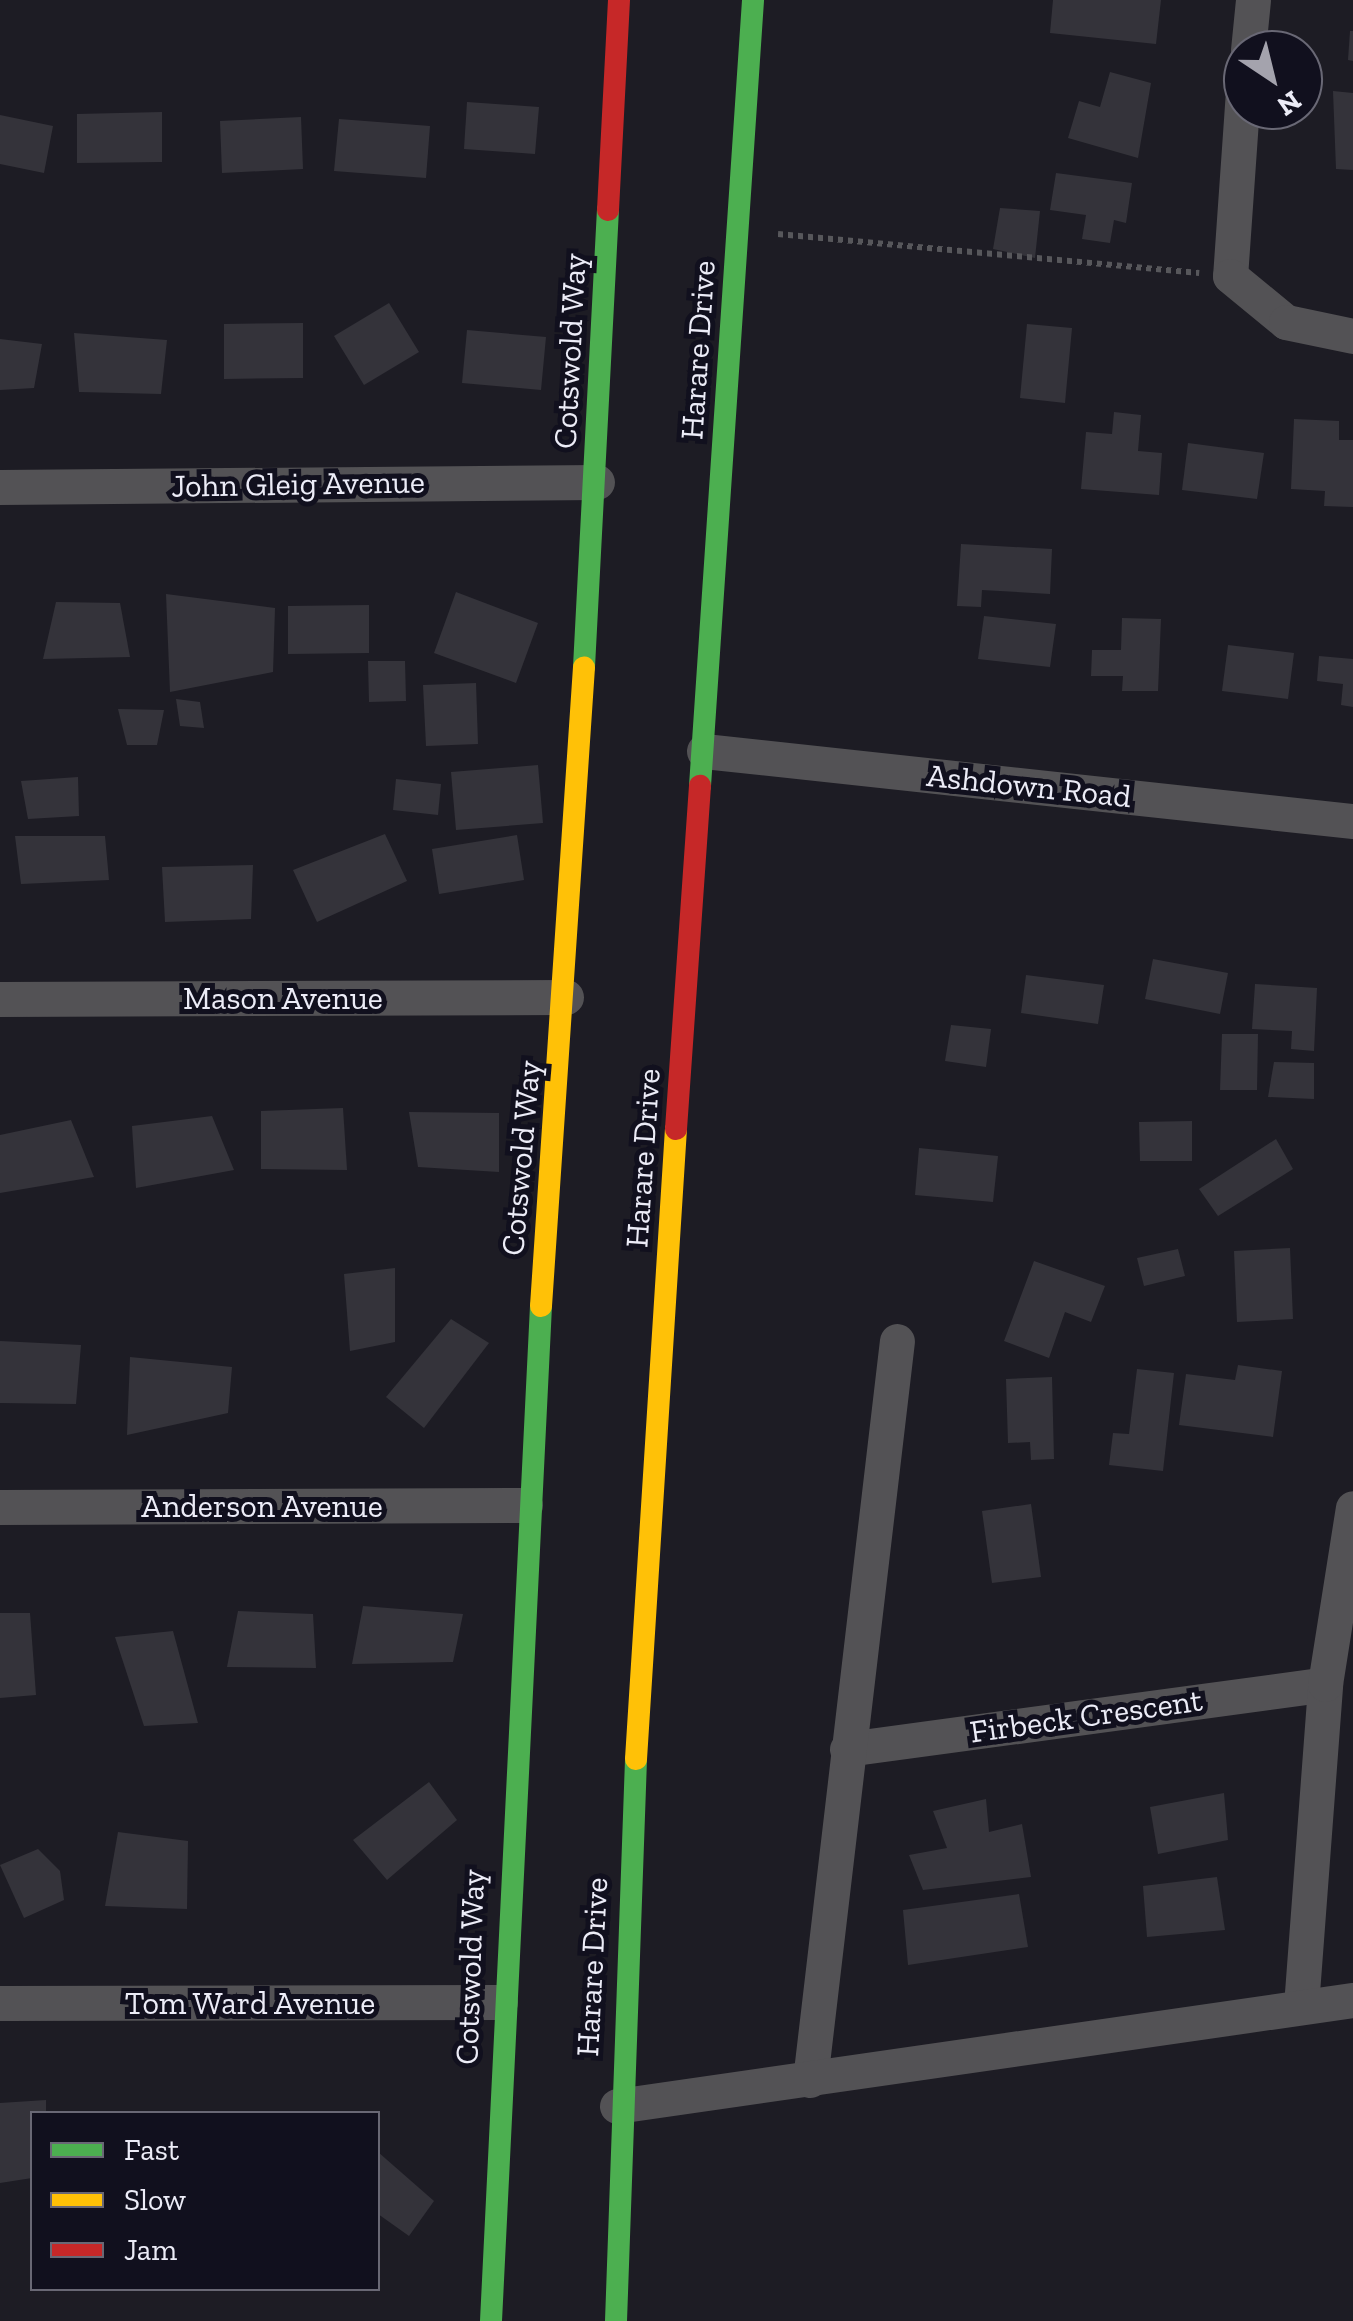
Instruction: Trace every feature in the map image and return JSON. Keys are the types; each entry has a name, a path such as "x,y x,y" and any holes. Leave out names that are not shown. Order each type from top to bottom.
{"street":[{"name":"Cotswold Way","path":"491,2321 500,2002 525,1505 566,997 597,482 619,0"},
{"name":"Harare Drive","path":"616,2321 616,2106 753,0"},
{"path":"1250,30 1253,0"},
{"path":"1240,130 1230,276 1286,322 1353,336"},
{"name":"John Gleig Avenue","path":"0,487 597,482"},
{"name":"Ashdown Road","path":"704,751 1353,820"},
{"name":"Mason Avenue","path":"0,999 566,997"},
{"path":"810,2080 897,1341"},
{"name":"Anderson Avenue","path":"0,1507 525,1505"},
{"path":"1301,2006 1325,1684 1353,1508"},
{"name":"Firbeck Crescent","path":"847,1749 1325,1684"},
{"path":"616,2106 1353,2000"},
{"name":"Tom Ward Avenue","path":"0,2003 500,2002"}],"path":[{"path":"738,229 1230,276"}],"building":[{"path":"1053,0 1161,0 1156,44 1050,33"},
{"path":"1353,31 1353,61 1348,60"},
{"path":"1110,72 1151,83 1138,158 1068,138 1079,101 1100,107"},
{"path":"1333,91 1353,93 1353,170 1336,169"},
{"path":"467,102 539,107 535,154 464,149"},
{"path":"162,112 162,162 77,163 77,114"},
{"path":"0,115 53,126 44,173 0,164"},
{"path":"301,117 303,169 222,173 220,121"},
{"path":"339,119 430,126 426,178 334,171"},
{"path":"1056,173 1132,183 1126,223 1114,220 1110,243 1082,239 1086,215 1050,210"},
{"path":"1000,208 1040,211 1035,258 993,249"},
{"path":"389,303 419,352 364,385 334,336"},
{"path":"303,323 303,378 224,379 224,324"},
{"path":"1027,324 1072,328 1065,403 1020,398"},
{"path":"467,330 546,337 541,390 462,383"},
{"path":"74,333 167,340 161,394 79,392"},
{"path":"0,339 42,344 34,388 0,390"},
{"path":"1114,412 1141,415 1138,451 1162,453 1159,495 1081,489 1086,432 1112,434"},
{"path":"1294,419 1339,421 1339,440 1353,440 1353,507 1324,506 1325,491 1291,489"},
{"path":"1188,443 1264,453 1257,499 1182,490"},
{"path":"961,544 1052,549 1050,594 982,590 981,607 957,606"},
{"path":"456,592 538,623 516,683 434,653"},
{"path":"166,594 275,608 273,672 170,692"},
{"path":"56,602 120,603 130,657 43,659"},
{"path":"369,605 369,653 288,654 288,606"},
{"path":"984,616 1056,624 1050,667 978,659"},
{"path":"1122,618 1161,619 1158,691 1122,691 1123,676 1091,676 1092,650 1121,650"},
{"path":"1228,645 1294,653 1288,699 1222,691"},
{"path":"1319,656 1353,659 1353,707 1341,705 1343,684 1317,681"},
{"path":"368,661 405,661 406,701 369,702"},
{"path":"476,683 478,744 426,746 423,685"},
{"path":"176,699 200,702 204,728 180,726"},
{"path":"118,709 164,710 157,745 127,745"},
{"path":"538,765 543,823 456,830 451,772"},
{"path":"78,777 79,816 28,819 21,781"},
{"path":"396,779 441,784 438,815 393,810"},
{"path":"385,834 407,881 317,922 293,870"},
{"path":"517,835 524,880 439,894 432,849"},
{"path":"15,836 105,836 109,880 21,884"},
{"path":"253,865 251,919 165,922 162,867"},
{"path":"1153,959 1228,973 1220,1014 1145,999"},
{"path":"1026,975 1104,985 1098,1024 1021,1013"},
{"path":"1255,984 1317,988 1314,1051 1291,1049 1292,1031 1252,1029"},
{"path":"951,1025 991,1029 986,1067 945,1061"},
{"path":"1222,1034 1258,1034 1257,1090 1220,1090"},
{"path":"1274,1062 1314,1063 1314,1099 1268,1097"},
{"path":"343,1108 347,1170 261,1169 261,1111"},
{"path":"409,1112 499,1113 499,1172 418,1167"},
{"path":"212,1116 234,1170 136,1188 132,1126"},
{"path":"71,1120 94,1177 0,1193 0,1135"},
{"path":"1192,1121 1192,1161 1140,1161 1139,1122"},
{"path":"1276,1139 1293,1169 1218,1216 1199,1189"},
{"path":"919,1148 998,1156 993,1202 915,1195"},
{"path":"1290,1248 1293,1319 1237,1322 1234,1251"},
{"path":"1178,1249 1185,1276 1144,1286 1137,1258"},
{"path":"1034,1261 1105,1286 1091,1322 1065,1312 1049,1358 1004,1341"},
{"path":"395,1268 395,1342 350,1351 344,1274"},
{"path":"451,1319 489,1343 424,1428 386,1397"},
{"path":"0,1341 81,1345 76,1404 0,1403"},
{"path":"130,1357 232,1367 228,1413 127,1435"},
{"path":"1238,1365 1282,1371 1273,1437 1179,1425 1186,1374 1235,1380"},
{"path":"1137,1369 1174,1373 1163,1471 1109,1465 1113,1433 1129,1434"},
{"path":"1052,1377 1054,1459 1031,1460 1030,1442 1008,1443 1006,1379"},
{"path":"1031,1504 1041,1577 992,1583 982,1511"},
{"path":"363,1606 463,1614 453,1662 352,1664"},
{"path":"238,1611 313,1614 316,1668 227,1667"},
{"path":"0,1613 30,1613 36,1695 0,1698"},
{"path":"173,1631 198,1723 144,1726 115,1637"},
{"path":"429,1782 457,1820 387,1880 353,1840"},
{"path":"1224,1793 1228,1840 1158,1854 1150,1807"},
{"path":"986,1799 989,1832 1022,1824 1031,1877 923,1890 909,1855 947,1848 933,1811"},
{"path":"118,1832 188,1841 187,1909 105,1906"},
{"path":"38,1849 60,1871 64,1900 24,1918 0,1865"},
{"path":"1217,1877 1225,1930 1147,1937 1143,1886"},
{"path":"1019,1894 1028,1947 908,1965 903,1910"},
{"path":"46,2100 46,2111 30,2111 30,2178 0,2183 0,2103"},
{"path":"380,2154 434,2201 409,2236 380,2215"}],"traffic: fast":[{"path":"700,786 753,0"},
{"path":"584,667 608,210"},
{"path":"491,2321 541,1306"},
{"path":"616,2321 636,1759"}],"traffic: slow":[{"path":"541,1306 584,667"},
{"path":"636,1759 676,1129"}],"traffic: jam":[{"path":"608,210 619,0"},
{"path":"676,1129 700,786"}]}
